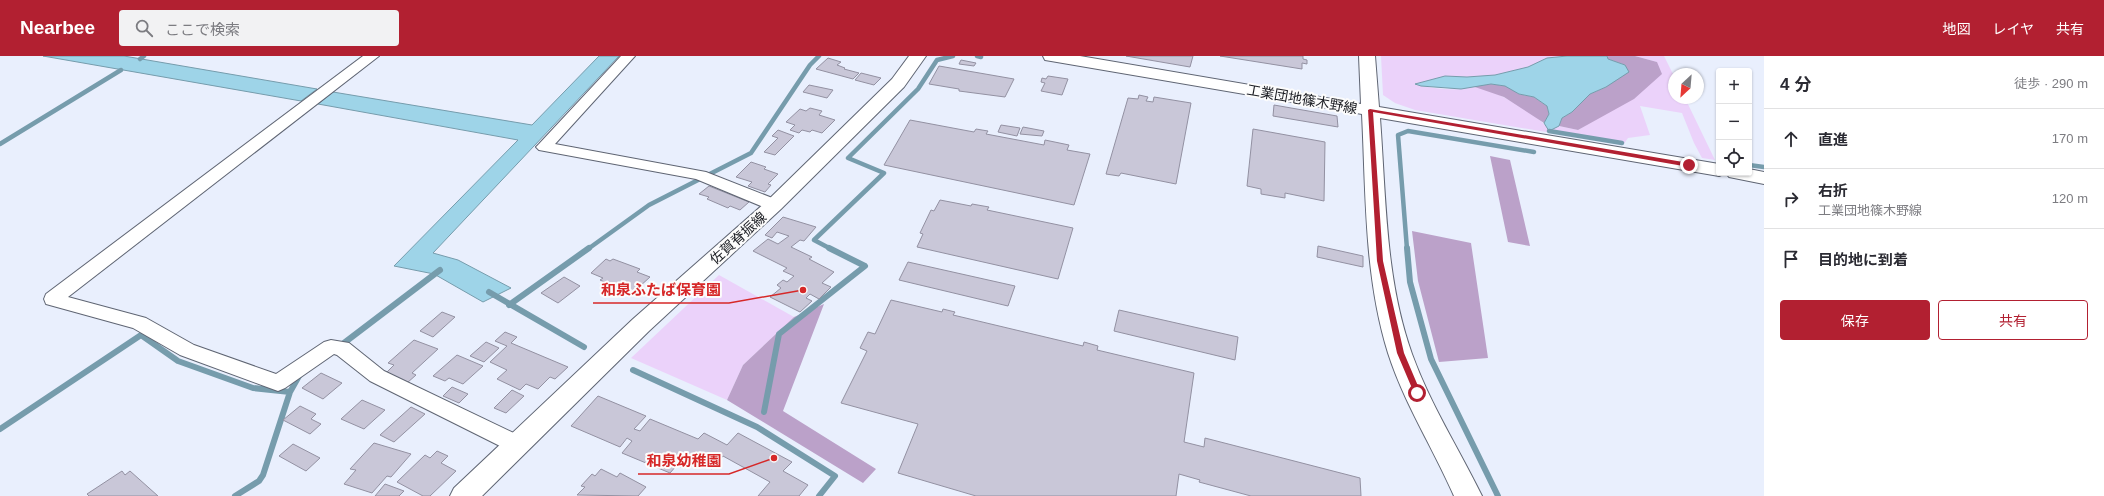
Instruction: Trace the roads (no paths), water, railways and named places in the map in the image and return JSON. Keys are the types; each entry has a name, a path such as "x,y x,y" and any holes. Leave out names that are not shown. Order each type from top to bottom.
{"street":[{"path":"372,56 53,299 139,323 187,350 278,383 336,348 378,376 516,444"},
{"path":"628,56 544,146 704,176 774,205"},
{"name":"佐賀脊振線","path":"464,496 516,444 641,325 774,205 898,83 918,56"},
{"name":"工業団地篠木野線","path":"1051,56 1716,169"},
{"path":"1367,56 1380,261 1400,353 1417,393 1468,496"},
{"path":"1752,176 1764,178"}],"water":[{"path":"43,56 124,56 317,89 301,101"},
{"path":"599,56 619,56 433,253 458,260 511,288 483,302 434,274 394,266 518,140 318,104 333,92 532,125"},
{"path":"1567,56 1607,56 1608,59 1625,65 1629,72 1606,87 1590,94 1572,112 1562,118 1559,126 1549,131 1544,123 1549,114 1547,106 1534,97 1519,94 1505,86 1491,84 1461,89 1421,86 1415,84 1445,76 1467,77 1495,75 1528,67 1547,58"}],"waterway":[{"path":"140,59 144,56"},
{"path":"588,249 649,205 751,153 810,65 819,56"},
{"path":"831,249 814,240 884,173 848,158 918,89 937,60 953,56"},
{"path":"977,56 981,57"},
{"path":"0,144 121,70"},
{"path":"1407,249 1398,135 1408,131 1534,152"},
{"path":"1549,131 1622,143"},
{"path":"1752,165 1764,167"},
{"path":"510,304 589,248"},
{"path":"1407,248 1410,282 1431,359 1498,496"},
{"path":"764,412 779,334 865,266 831,249"},
{"path":"340,346 440,270"},
{"path":"489,292 510,304"},
{"path":"510,304 584,347"},
{"path":"0,429 141,335 178,361 253,388 290,392"},
{"path":"633,370 757,427 835,476 819,496"},
{"path":"290,392 299,376"},
{"path":"235,496 259,481 263,475 290,392"}],"place":[{"name":"和泉ふたば保育園","path":"803,290"},
{"name":"和泉幼稚園","path":"774,458"}]}
